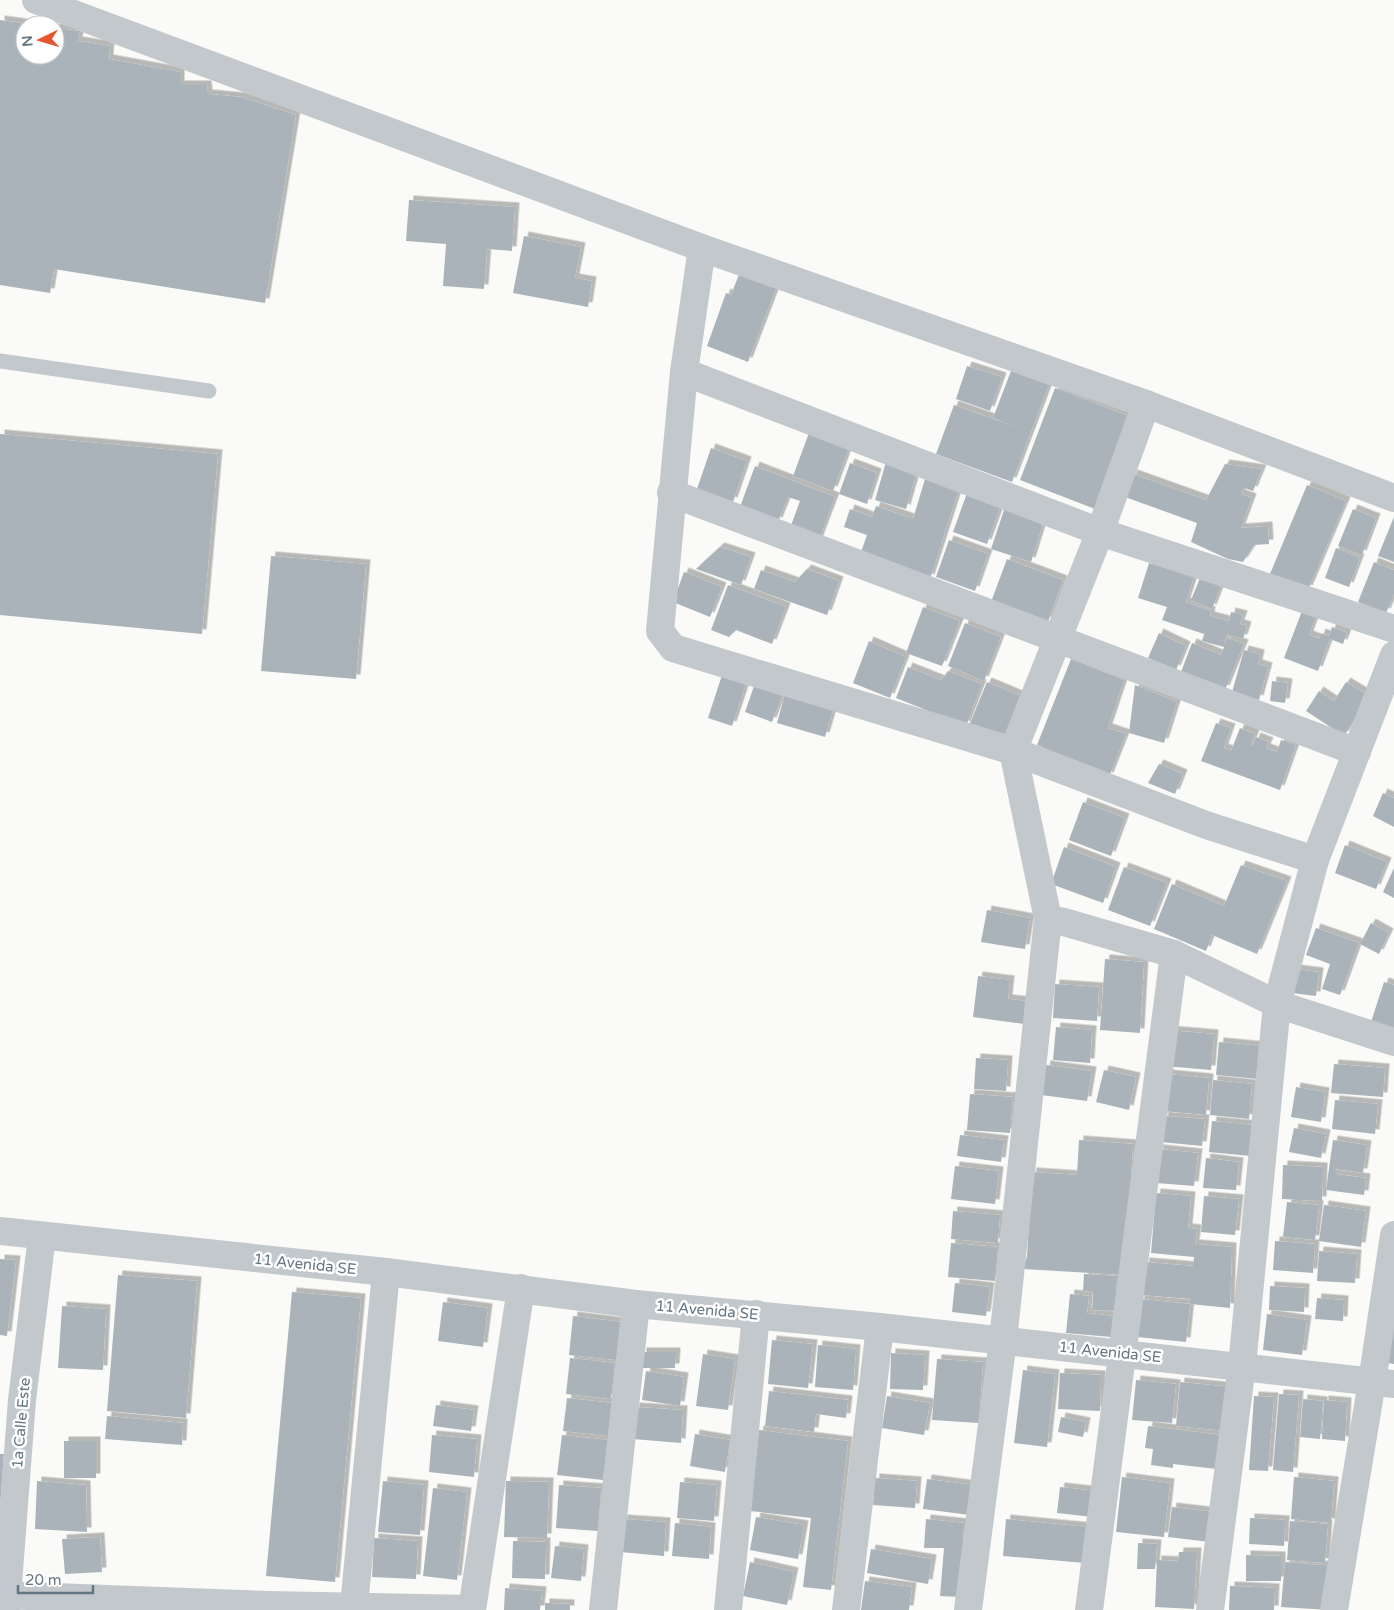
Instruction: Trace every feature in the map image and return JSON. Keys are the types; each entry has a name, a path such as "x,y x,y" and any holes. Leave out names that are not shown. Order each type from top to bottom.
{"street":[{"path":"36,0 702,248 1146,404 1394,498"},
{"path":"702,248 684,372 671,493 660,631 673,648 1014,751 1206,825 1315,860"},
{"path":"684,372 1100,532 1394,629"},
{"path":"968,1610 1002,1340 1048,919 1014,751 1056,638 1100,532 1146,404"},
{"path":"671,493 1357,752"},
{"path":"1210,1610 1242,1366 1277,1004 1315,860 1394,655"},
{"path":"1048,919 1174,954 1277,1004 1394,1042"},
{"path":"1089,1610 1174,954"},
{"name":"11 Avenida SE","path":"0,1231 386,1272 636,1304 880,1327 1383,1383"},
{"path":"1334,1610 1383,1383 1394,1235"},
{"name":"1a Calle Este","path":"4,1600 22,1400 42,1236"},
{"path":"354,1606 386,1272"},
{"path":"4,1600 472,1610 521,1288"},
{"path":"603,1610 636,1304"},
{"path":"728,1610 756,1314"},
{"path":"846,1610 880,1327"}],"lane":[{"path":"0,362 209,391"}],"building":[{"path":"0,20 15,22 15,65 65,65 65,29 80,31 78,41 110,46 109,59 180,72 180,85 207,85 208,94 241,97 296,115 265,303 54,269 50,293 0,285"},
{"path":"409,200 515,207 512,251 487,249 484,289 443,286 446,244 406,241"},
{"path":"524,236 581,247 575,278 592,281 588,307 513,293"},
{"path":"740,272 777,286 748,362 707,346 726,293 731,295"},
{"path":"967,366 1002,377 990,411 956,399"},
{"path":"1011,371 1049,385 1012,482 936,454 954,405 1016,427 993,418"},
{"path":"1055,388 1131,417 1095,509 1020,480"},
{"path":"809,433 849,448 833,491 793,476"},
{"path":"0,434 218,454 202,634 0,615"},
{"path":"711,448 747,461 733,502 697,489"},
{"path":"886,462 917,471 906,509 875,500"},
{"path":"850,463 877,473 867,504 839,494"},
{"path":"1225,464 1262,469 1253,491 1244,488 1241,494 1252,498 1241,528 1268,526 1269,544 1254,545 1243,562 1228,559 1191,542 1197,523 1125,497 1133,474 1206,500"},
{"path":"755,466 835,497 818,542 789,531 800,501 788,497 778,522 740,507"},
{"path":"925,479 959,489 930,579 860,555 867,535 844,527 850,509 872,517 876,506 913,519"},
{"path":"1307,485 1346,501 1308,590 1270,574"},
{"path":"967,493 1001,505 987,544 953,532"},
{"path":"1005,507 1044,520 1031,562 991,549"},
{"path":"1353,509 1376,518 1362,555 1338,546"},
{"path":"1394,517 1394,562 1378,556"},
{"path":"949,540 988,554 975,591 936,577"},
{"path":"720,547 751,557 741,585 696,569"},
{"path":"1336,548 1360,558 1349,587 1325,578"},
{"path":"271,556 366,564 356,679 261,671"},
{"path":"1007,559 1063,580 1048,622 991,602"},
{"path":"1374,562 1394,570 1394,594 1386,613 1358,602"},
{"path":"1149,563 1194,577 1186,602 1211,611 1210,616 1229,621 1231,612 1243,615 1240,624 1247,626 1243,639 1227,635 1224,645 1227,638 1244,644 1225,690 1181,672 1192,643 1221,655 1224,647 1202,641 1206,628 1204,634 1162,620 1167,607 1138,598"},
{"path":"807,569 839,581 827,615 754,589 761,570 795,582"},
{"path":"684,572 722,587 710,617 673,602"},
{"path":"1200,578 1221,586 1212,609 1191,600"},
{"path":"728,585 786,607 772,644 736,630 729,637 711,630"},
{"path":"923,607 960,621 942,666 906,653"},
{"path":"1302,611 1316,616 1309,635 1319,639 1321,633 1329,636 1332,627 1347,633 1343,644 1330,639 1318,671 1284,658"},
{"path":"965,623 1001,637 984,681 948,666"},
{"path":"1159,633 1186,646 1176,670 1148,658"},
{"path":"869,641 906,657 890,698 853,683"},
{"path":"1244,650 1260,654 1258,664 1268,667 1259,700 1232,692"},
{"path":"1071,659 1124,680 1108,728 1126,734 1109,777 1037,745"},
{"path":"908,667 941,680 948,671 982,684 966,726 896,698"},
{"path":"723,672 747,681 732,726 708,718"},
{"path":"1272,681 1288,683 1285,703 1270,701"},
{"path":"987,682 1028,699 1010,745 968,728"},
{"path":"1346,682 1369,696 1344,736 1306,711 1319,691 1334,701"},
{"path":"1135,685 1177,702 1164,743 1129,733"},
{"path":"754,686 782,696 772,722 745,712"},
{"path":"787,686 836,700 825,737 777,723"},
{"path":"1216,723 1231,728 1224,748 1231,751 1240,728 1255,734 1251,744 1253,745 1256,737 1269,742 1266,748 1277,752 1281,740 1296,745 1280,790 1201,761"},
{"path":"1159,764 1183,774 1175,794 1148,783"},
{"path":"1383,793 1394,798 1394,827 1373,816"},
{"path":"1083,802 1125,818 1111,856 1069,840"},
{"path":"1345,845 1387,862 1376,889 1335,873"},
{"path":"1064,847 1116,867 1103,903 1051,884"},
{"path":"1241,865 1287,881 1257,954 1212,935 1206,951 1154,929 1172,884 1224,906"},
{"path":"1124,867 1167,883 1150,926 1108,910"},
{"path":"1394,868 1394,898 1383,892"},
{"path":"987,910 1030,918 1025,949 981,942"},
{"path":"1371,923 1389,933 1379,954 1360,944"},
{"path":"1316,928 1359,943 1340,995 1322,989 1330,964 1306,955"},
{"path":"1105,959 1144,962 1140,1033 1100,1030"},
{"path":"1295,969 1319,972 1316,996 1292,993"},
{"path":"978,976 1010,980 1008,999 1027,1001 1024,1024 973,1017"},
{"path":"1384,982 1394,985 1394,1033 1370,1025"},
{"path":"1055,984 1099,987 1097,1021 1053,1018"},
{"path":"1056,1027 1092,1030 1090,1063 1053,1060"},
{"path":"1167,1030 1214,1034 1211,1070 1164,1066"},
{"path":"1219,1042 1262,1046 1258,1079 1216,1075"},
{"path":"976,1058 1008,1060 1006,1091 974,1089"},
{"path":"1334,1064 1385,1068 1383,1097 1331,1093"},
{"path":"1046,1065 1092,1071 1087,1101 1041,1095"},
{"path":"1104,1070 1136,1077 1129,1110 1096,1102"},
{"path":"1166,1074 1209,1078 1206,1115 1162,1111"},
{"path":"1213,1080 1252,1084 1249,1119 1210,1115"},
{"path":"1296,1087 1325,1092 1321,1122 1291,1117"},
{"path":"970,1094 1013,1097 1010,1133 967,1130"},
{"path":"1335,1100 1378,1104 1375,1134 1332,1129"},
{"path":"1164,1116 1205,1119 1202,1146 1161,1142"},
{"path":"1212,1121 1254,1125 1251,1156 1209,1152"},
{"path":"1294,1128 1326,1134 1321,1158 1289,1152"},
{"path":"960,1135 1004,1140 1001,1162 957,1156"},
{"path":"1079,1140 1133,1144 1125,1275 1023,1269 1027,1256 1032,1172 1077,1175"},
{"path":"1333,1140 1367,1145 1363,1173 1335,1169 1335,1174 1366,1178 1364,1195 1326,1190"},
{"path":"1159,1149 1198,1153 1194,1186 1156,1183"},
{"path":"1206,1158 1239,1162 1236,1190 1203,1188"},
{"path":"1283,1165 1323,1167 1322,1201 1282,1199"},
{"path":"955,1166 999,1171 995,1204 951,1199"},
{"path":"1156,1193 1191,1196 1188,1228 1197,1229 1195,1244 1232,1247 1230,1308 1190,1304 1190,1299 1142,1295 1145,1262 1193,1266 1194,1257 1151,1253"},
{"path":"1204,1196 1239,1199 1235,1235 1201,1232"},
{"path":"1287,1202 1319,1205 1315,1240 1283,1237"},
{"path":"1324,1205 1366,1211 1361,1247 1319,1241"},
{"path":"953,1211 1000,1215 998,1243 951,1239"},
{"path":"1275,1241 1315,1244 1313,1273 1273,1270"},
{"path":"951,1243 998,1247 995,1281 948,1277"},
{"path":"1319,1251 1357,1254 1355,1283 1317,1281"},
{"path":"0,1259 16,1260 7,1336 0,1335"},
{"path":"1084,1274 1117,1276 1115,1311 1092,1310 1093,1292 1083,1291"},
{"path":"118,1275 197,1281 186,1418 107,1411"},
{"path":"955,1283 990,1287 986,1316 952,1312"},
{"path":"1270,1286 1305,1288 1304,1312 1269,1310"},
{"path":"292,1292 361,1298 335,1582 266,1576"},
{"path":"1070,1294 1089,1296 1087,1313 1113,1316 1111,1337 1066,1333"},
{"path":"1317,1298 1344,1300 1343,1321 1315,1319"},
{"path":"1140,1299 1190,1304 1186,1342 1137,1337"},
{"path":"443,1302 488,1308 483,1347 438,1341"},
{"path":"62,1306 106,1309 103,1370 58,1368"},
{"path":"1267,1314 1307,1320 1302,1355 1263,1350"},
{"path":"573,1316 621,1322 617,1360 569,1355"},
{"path":"1394,1320 1394,1364 1387,1363"},
{"path":"772,1340 813,1344 808,1388 768,1384"},
{"path":"818,1345 856,1349 853,1390 815,1387"},
{"path":"642,1352 676,1352 675,1368 642,1368"},
{"path":"891,1353 925,1355 923,1390 890,1389"},
{"path":"703,1354 735,1359 728,1410 696,1406"},
{"path":"570,1358 615,1363 611,1399 566,1394"},
{"path":"937,1359 983,1362 979,1423 932,1420"},
{"path":"1023,1370 1055,1374 1047,1447 1014,1443"},
{"path":"646,1371 684,1377 680,1406 642,1400"},
{"path":"1060,1373 1101,1375 1100,1411 1058,1409"},
{"path":"1136,1380 1176,1384 1172,1423 1132,1420"},
{"path":"1180,1382 1231,1387 1227,1431 1176,1426"},
{"path":"769,1391 848,1400 846,1418 816,1414 814,1432 765,1426"},
{"path":"1279,1394 1299,1395 1293,1472 1273,1470"},
{"path":"887,1396 930,1403 924,1435 882,1428"},
{"path":"1254,1396 1274,1397 1268,1471 1249,1470"},
{"path":"567,1398 612,1403 608,1436 563,1431"},
{"path":"1303,1399 1323,1401 1320,1439 1300,1437"},
{"path":"1324,1400 1347,1402 1345,1441 1322,1439"},
{"path":"436,1405 474,1410 471,1431 433,1426"},
{"path":"635,1407 683,1410 681,1443 633,1439"},
{"path":"107,1416 183,1423 182,1445 105,1439"},
{"path":"1061,1417 1086,1422 1083,1437 1058,1432"},
{"path":"1148,1426 1221,1435 1217,1469 1173,1464 1173,1468 1151,1465 1153,1449 1145,1448"},
{"path":"759,1430 848,1441 831,1590 803,1587 811,1518 750,1511"},
{"path":"695,1434 730,1440 725,1472 690,1466"},
{"path":"432,1435 477,1439 474,1477 429,1472"},
{"path":"562,1435 608,1440 603,1480 557,1475"},
{"path":"64,1441 96,1441 96,1478 64,1478"},
{"path":"0,1454 4,1454 0,1509"},
{"path":"1122,1477 1170,1483 1164,1537 1116,1532"},
{"path":"1294,1477 1334,1481 1331,1523 1291,1519"},
{"path":"875,1478 917,1481 915,1508 873,1505"},
{"path":"927,1479 973,1485 970,1515 923,1509"},
{"path":"37,1481 86,1485 87,1532 35,1529"},
{"path":"383,1481 424,1485 420,1535 378,1532"},
{"path":"506,1481 549,1482 547,1538 504,1537"},
{"path":"680,1482 717,1485 714,1521 677,1518"},
{"path":"559,1485 601,1488 598,1531 556,1528"},
{"path":"1060,1487 1096,1491 1093,1517 1057,1513"},
{"path":"433,1488 467,1492 457,1580 423,1576"},
{"path":"1172,1507 1214,1512 1210,1542 1168,1537"},
{"path":"756,1517 804,1525 798,1559 750,1550"},
{"path":"1250,1518 1285,1520 1284,1546 1249,1544"},
{"path":"623,1519 666,1522 664,1556 620,1552"},
{"path":"926,1519 964,1523 961,1597 940,1596 944,1548 924,1548"},
{"path":"1006,1519 1088,1527 1085,1563 1003,1556"},
{"path":"1290,1521 1328,1524 1325,1563 1287,1560"},
{"path":"675,1523 711,1527 709,1559 672,1556"},
{"path":"100,1537 102,1572 65,1574 62,1539"},
{"path":"374,1538 418,1541 416,1579 372,1577"},
{"path":"513,1541 546,1542 545,1579 512,1578"},
{"path":"1138,1543 1157,1544 1155,1569 1137,1569"},
{"path":"555,1546 584,1549 581,1581 551,1578"},
{"path":"871,1549 932,1559 928,1584 867,1573"},
{"path":"1179,1552 1197,1552 1194,1609 1155,1607 1157,1560 1178,1561"},
{"path":"1246,1555 1281,1556 1281,1581 1246,1581"},
{"path":"750,1562 794,1572 787,1605 743,1596"},
{"path":"1285,1562 1333,1566 1329,1610 1281,1607"},
{"path":"865,1581 912,1587 909,1610 861,1610"},
{"path":"1230,1586 1275,1588 1274,1610 1229,1610"},
{"path":"505,1588 542,1591 540,1610 504,1610"},
{"path":"545,1603 570,1604 570,1610 545,1610"}]}
